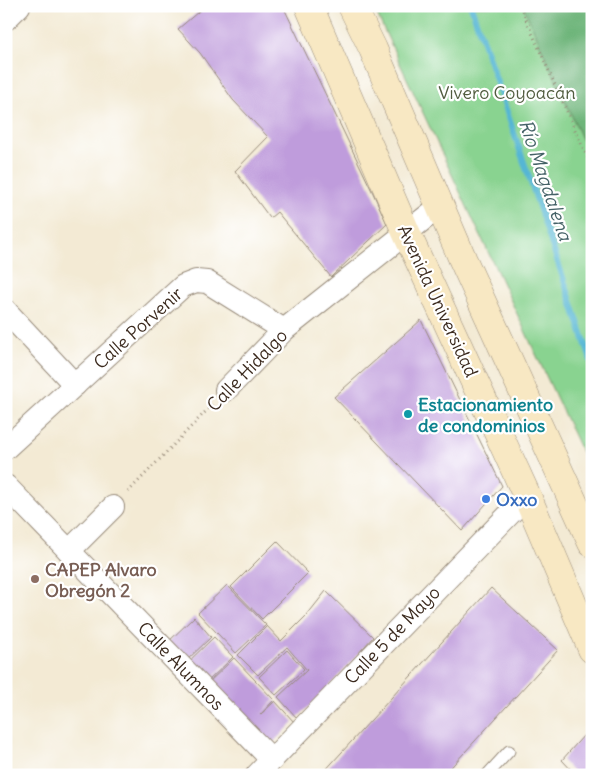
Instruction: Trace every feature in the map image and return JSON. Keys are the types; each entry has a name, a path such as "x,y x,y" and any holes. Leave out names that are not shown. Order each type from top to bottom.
{"main road":[{"name":"Avenida Universidad","path":"309,6 406,232 527,496 592,649"},
{"path":"352,6 373,49 463,260 592,543"},
{"path":"429,281 463,260"}],"street":[{"path":"6,19 19,6"},
{"name":"Calle Hidalgo","path":"226,390 284,330 440,206"},
{"name":"Calle Porvenir","path":"6,448 183,286 196,281 207,282 284,330"},
{"path":"6,311 75,385"},
{"name":"Calle Alumnos","path":"9,496 69,550 264,767"},
{"name":"Calle 5 de Mayo","path":"264,767 527,496"},
{"path":"69,550 113,507"}],"lane":[{"path":"488,775 509,751"}],"path":[{"path":"520,6 591,165"},
{"name":"Calle Hidalgo","path":"113,507 226,390"}],"green space":[{"name":"Vivero Coyoacán","path":"373,6 592,6 592,474"},
{"path":"523,6 592,6 591,159"}],"building":[{"path":"205,6 283,6 373,193 387,224 331,277 277,212 270,218 235,171 268,137 233,100 200,53 178,29"},
{"name":"Estacionamiento de condominios","path":"421,320 502,486 462,531 334,397"},
{"path":"277,541 308,573 262,619 231,587"},
{"path":"227,585 266,625 236,653 198,613"},
{"path":"491,588 558,650 444,775 323,775 322,774"},
{"path":"326,591 373,637 325,691 297,718 278,697 307,670 287,647 258,675 238,655 267,626 281,641 307,615"},
{"path":"194,617 211,637 184,663 165,645"},
{"path":"214,637 233,657 204,685 185,665"},
{"path":"287,650 304,669 276,695 259,677"},
{"path":"234,658 274,700 260,715 275,701 294,722 265,750 205,686"},
{"path":"592,726 592,775 576,775 562,760"}],"waterway":[{"name":"Río Magdalena","path":"471,6 592,363"}],"place":[{"name":"Estacionamiento de condominios","path":"408,414"},
{"name":"Oxxo","path":"486,499"},
{"name":"CAPEP Alvaro Obregón 2","path":"35,579"}]}
